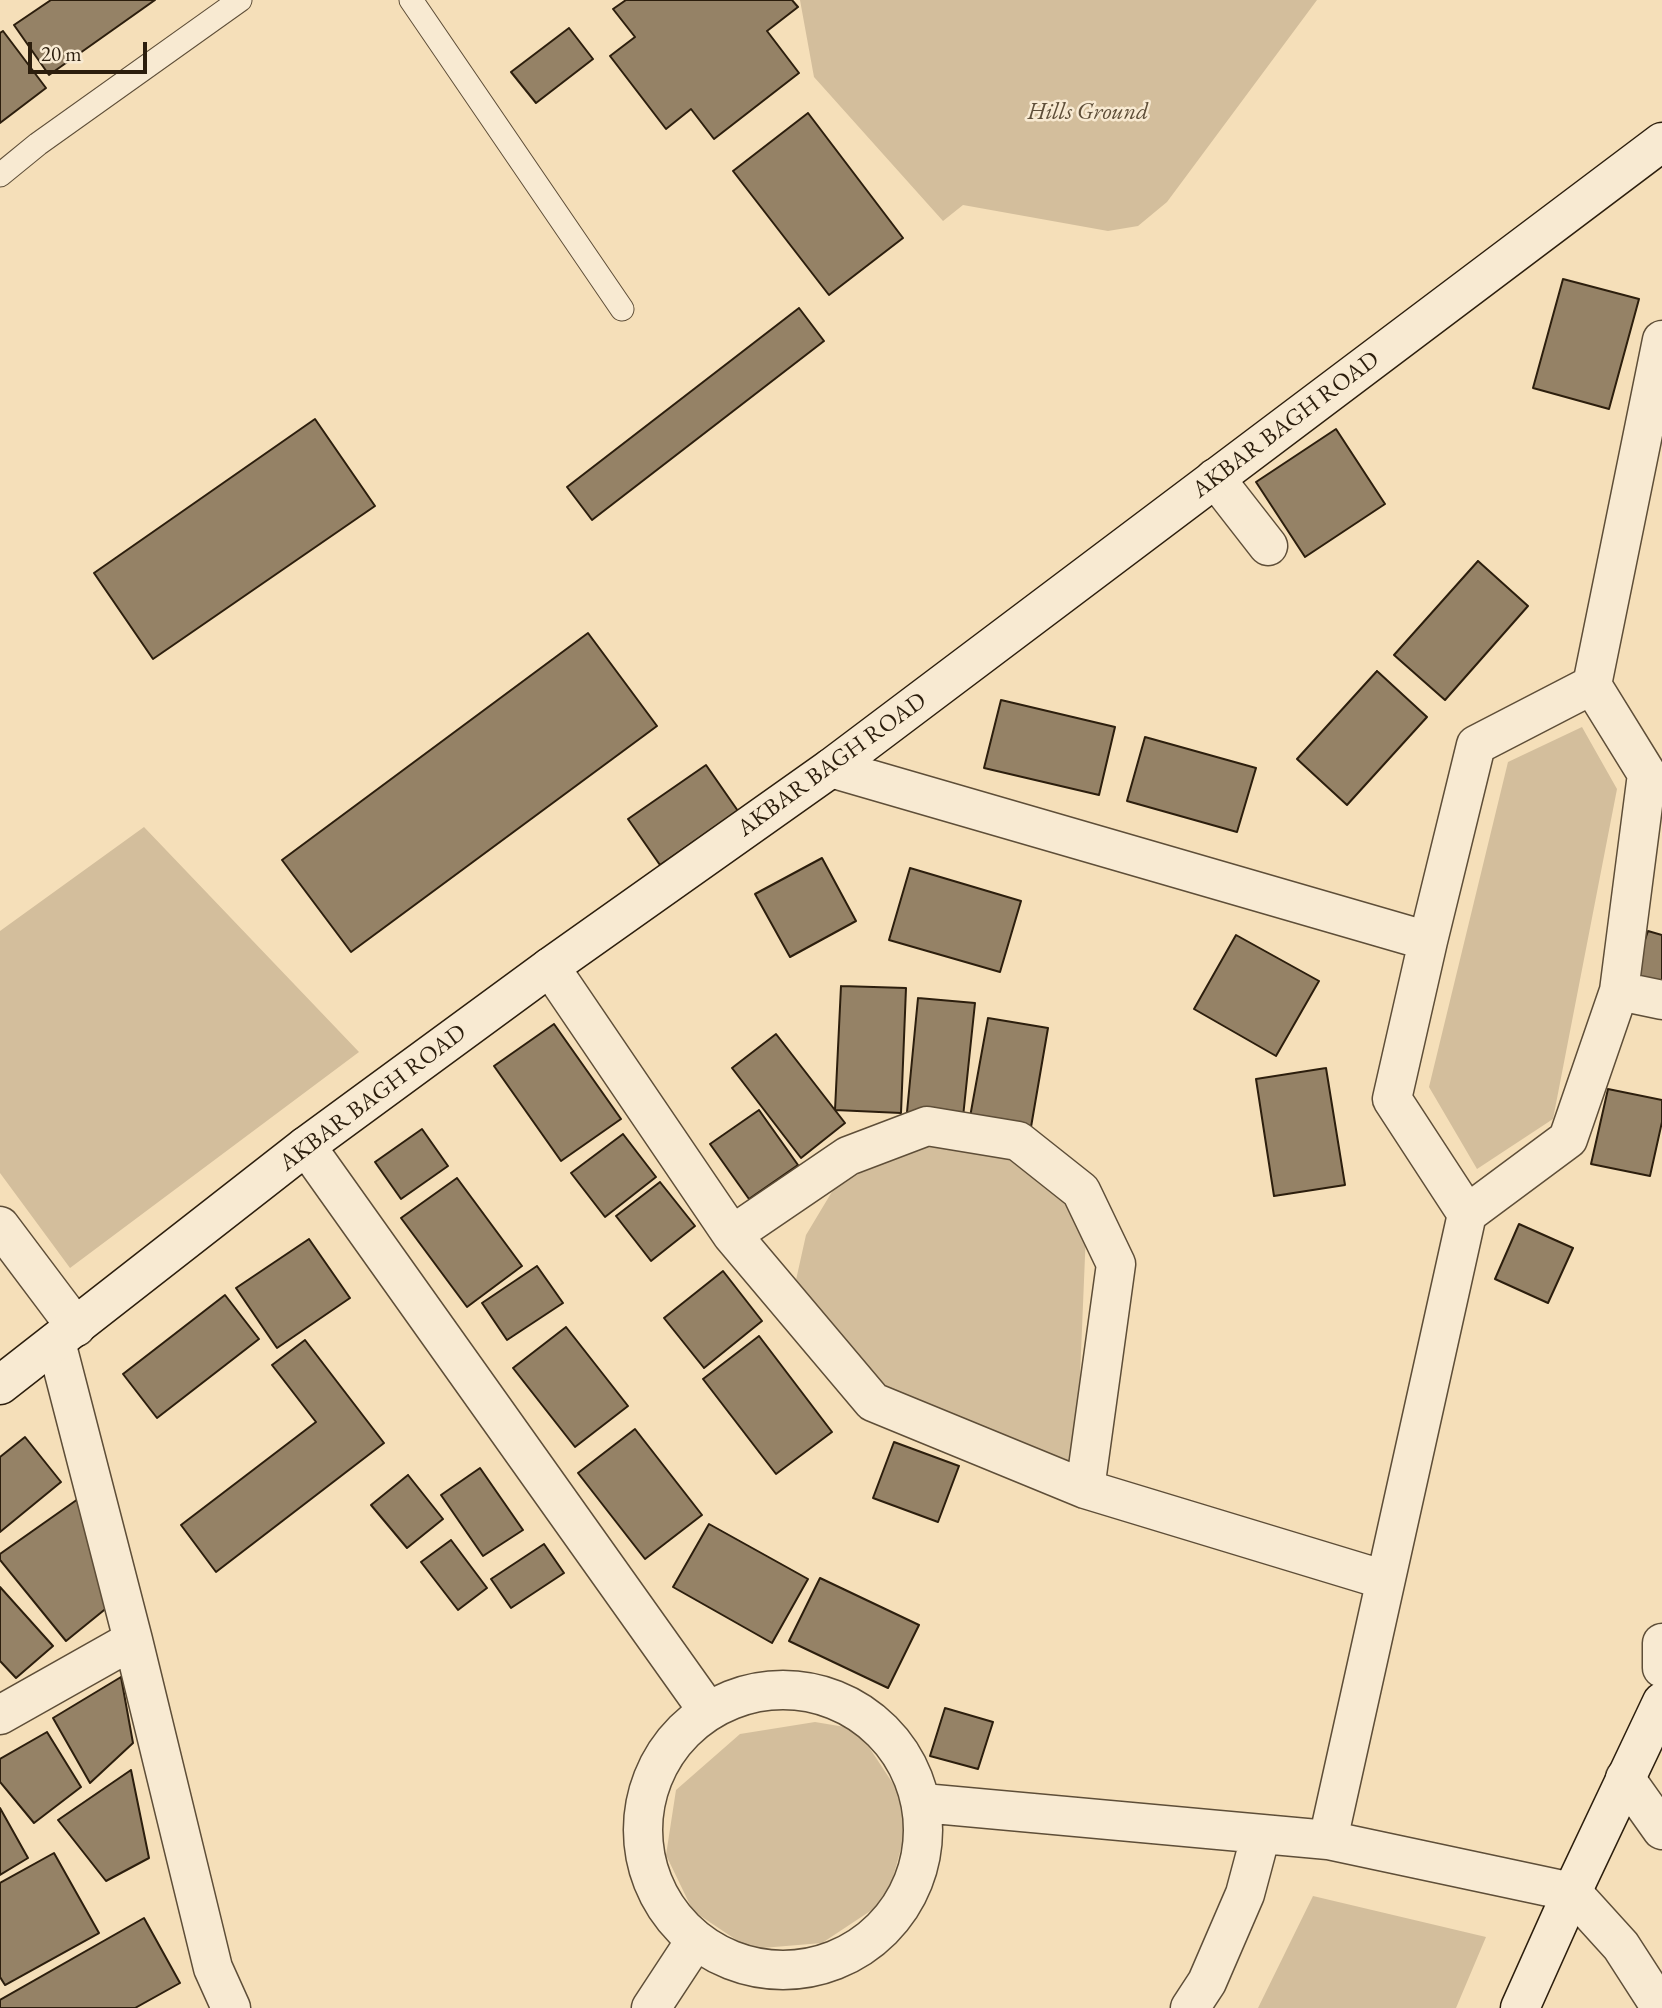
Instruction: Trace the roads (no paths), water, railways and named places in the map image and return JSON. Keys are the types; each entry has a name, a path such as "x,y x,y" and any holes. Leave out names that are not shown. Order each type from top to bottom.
{"street":[{"name":"AKBAR BAGH ROAD","path":"0,1385 306,1146 550,967 831,768 1662,142"},
{"path":"1328,1840 1467,1214 1568,1139 1619,991 1647,774 1592,685 1662,340"},
{"path":"1215,478 1268,546"},
{"path":"1467,1214 1392,1099 1428,941 1476,745 1592,685"},
{"path":"831,768 1428,941"},
{"path":"550,967 732,1235 873,1402 1085,1489 1385,1580"},
{"path":"1619,991 1662,1000"},
{"path":"732,1235 848,1157 927,1126 1018,1141 1082,1191 1116,1264 1085,1489"},
{"path":"306,1146 708,1711"},
{"path":"0,1226 66,1334 133,1640 213,1968 231,2008"},
{"path":"0,1715 133,1640"},
{"path":"1662,1643 1662,1668"},
{"path":"753,1692 818,1693 863,1712 886,1731 913,1773 923,1804 923,1853 901,1909 866,1945 809,1969 760,1970 695,1941 662,1904 645,1859 641,1832 650,1784 674,1741 708,1711 753,1692"},
{"path":"1520,2008 1662,1702"},
{"path":"1625,1779 1662,1830"},
{"path":"923,1804 1328,1840 1572,1892 1621,1945 1661,2008"},
{"path":"1190,2008 1207,1982 1245,1894 1261,1833"},
{"path":"651,2008 695,1941"}],"lane":[{"path":"0,175 240,0"},
{"path":"411,0 622,309"}],"park label":[{"name":"Hills Ground","path":"1088,112"}]}
